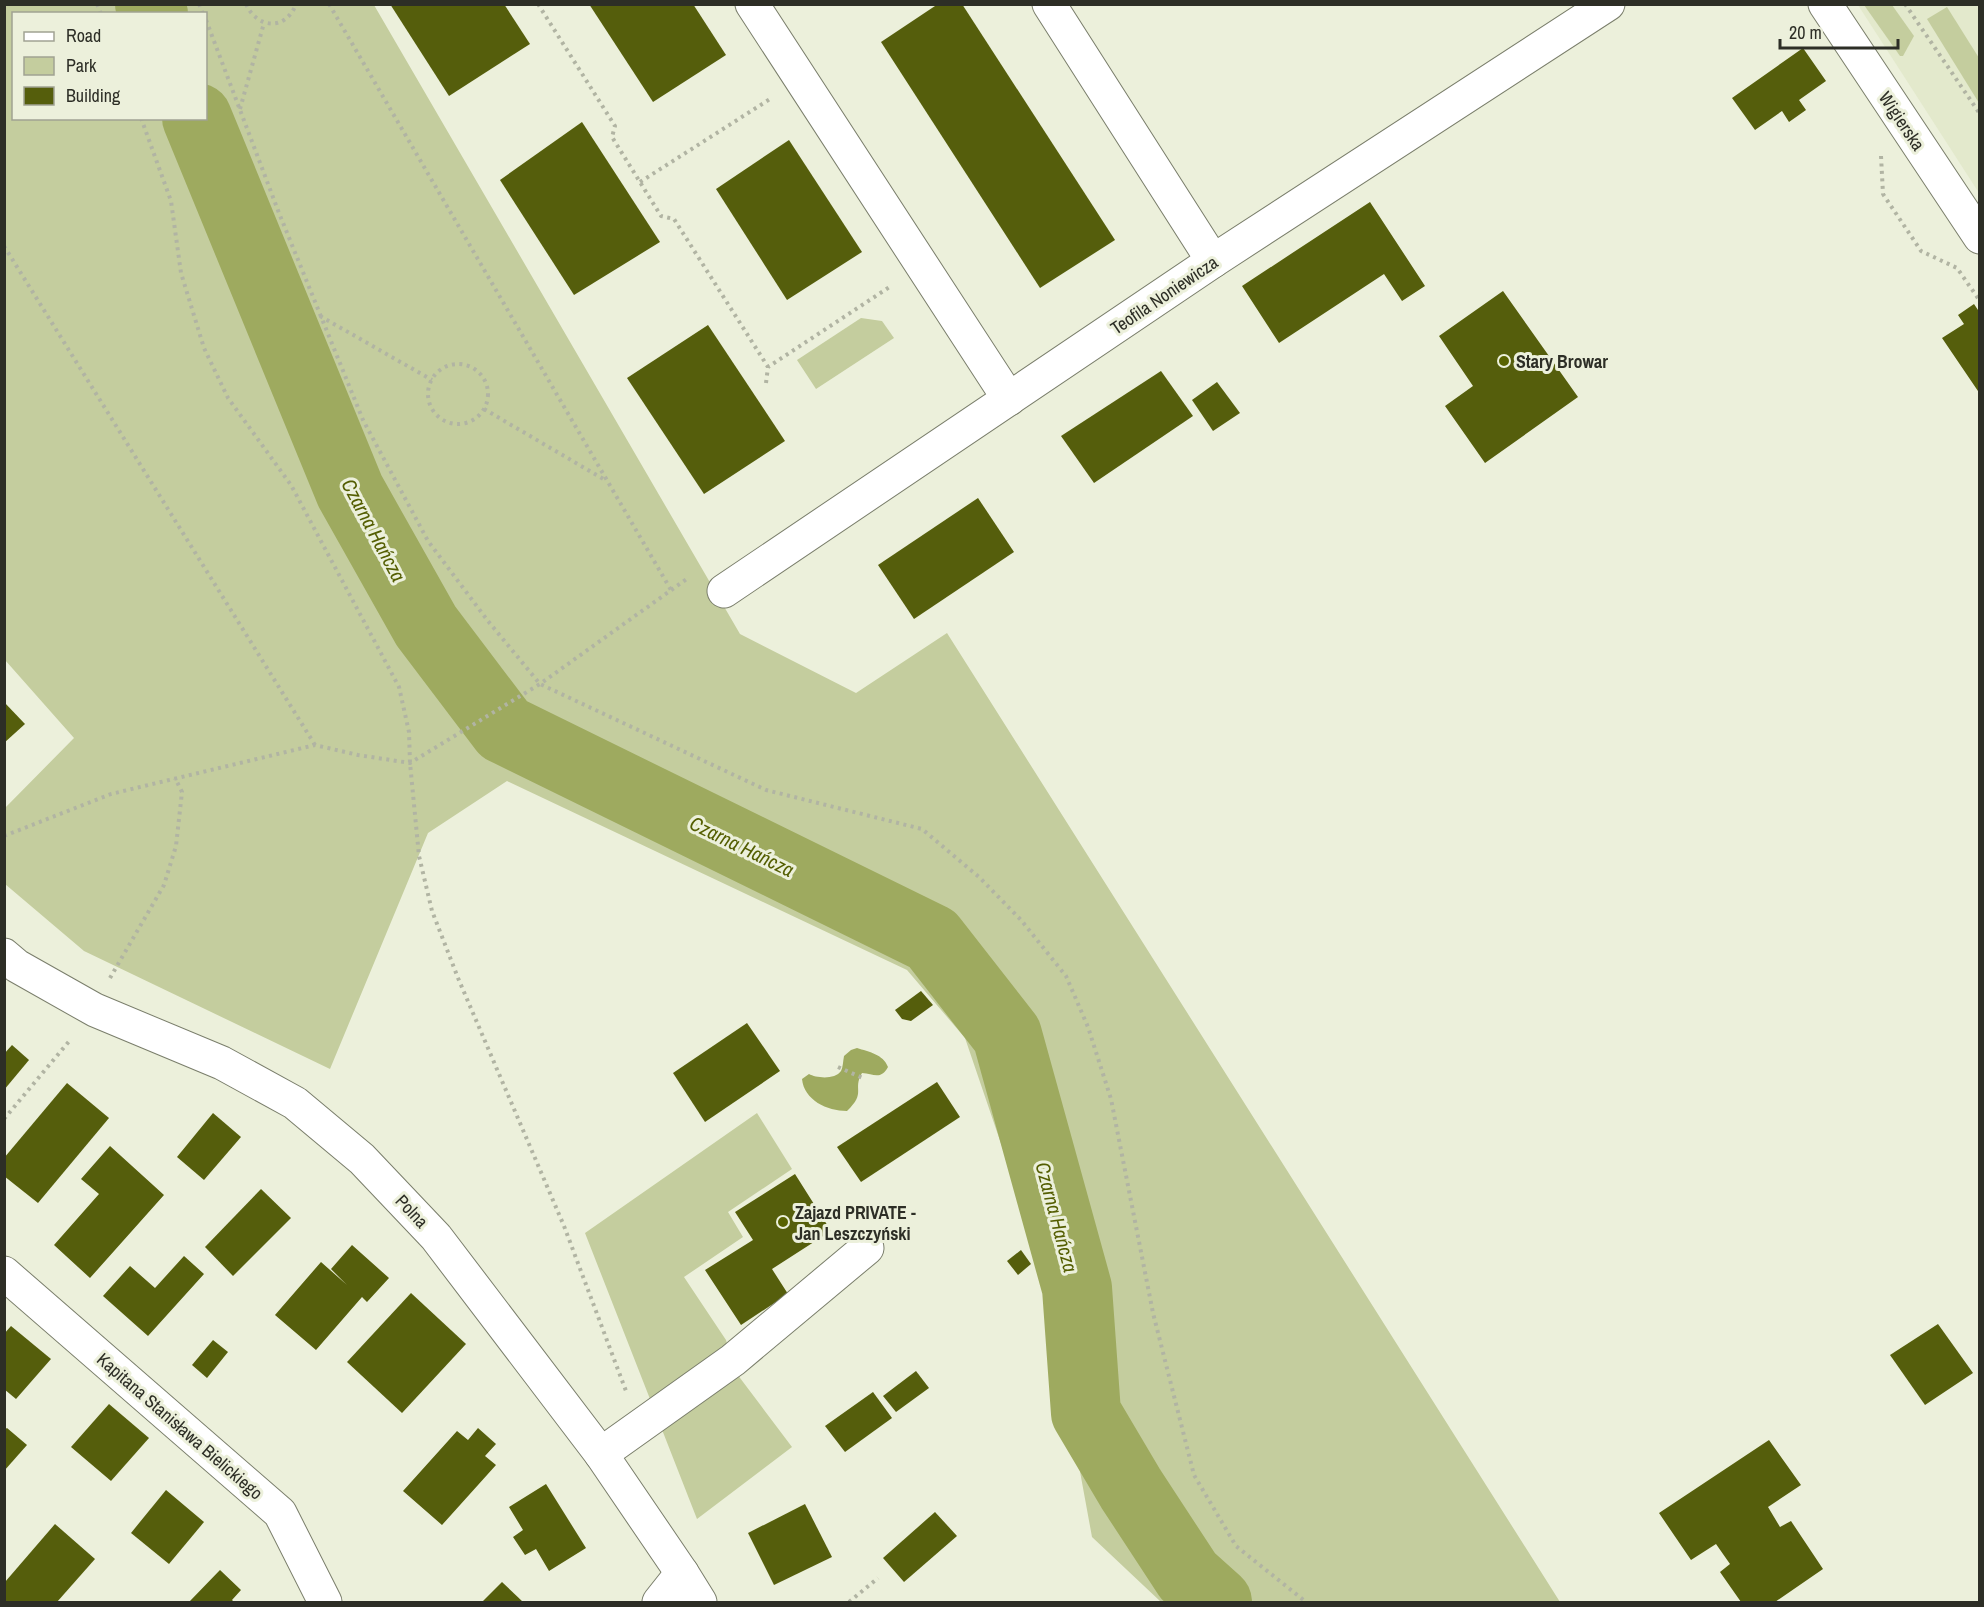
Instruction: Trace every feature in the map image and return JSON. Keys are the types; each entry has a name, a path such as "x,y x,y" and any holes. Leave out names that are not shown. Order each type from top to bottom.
{"street":[{"path":"752,4 1009,399"},
{"path":"1049,4 1213,261"},
{"name":"Teofila Noniewicza","path":"724,591 1213,261 1608,4"},
{"name":"Wigierska","path":"1825,4 1980,237"},
{"name":"Polna","path":"4,955 16,966 101,997 295,1103 362,1159 436,1237 601,1454 700,1602"},
{"path":"601,1454 733,1360 867,1248"},
{"name":"Kapitana Stanisława Bielickiego","path":"4,1273 280,1513 325,1602"},
{"path":"659,1602 682,1573"}],"path":[{"path":"246,4 256,19 272,24 288,18 296,4"},
{"path":"329,4 671,590"},
{"path":"538,4 615,126 612,137 661,216 674,219 768,367 766,383"},
{"path":"1905,4 1980,114"},
{"path":"207,23 320,316 363,420 428,541 488,621 540,684 766,790 922,830 979,877 1021,920 1066,976 1088,1027 1111,1099 1153,1313 1194,1475 1236,1546 1306,1602"},
{"path":"240,110 264,23"},
{"path":"640,182 801,80"},
{"path":"142,120 171,201 181,273 204,348 228,398 291,484 399,687 409,732 419,856 432,911 458,978 564,1226 639,1426"},
{"path":"4,246 315,745"},
{"path":"768,367 921,265"},
{"path":"320,316 432,380"},
{"path":"454,364 472,367 480,373 485,382 487,391 484,409 477,417 458,424 439,417 428,400 428,389 432,380 437,372 454,364"},
{"path":"484,409 607,481"},
{"path":"4,836 111,794 315,745 358,755 410,763 540,684 689,578"},
{"path":"4,1119 101,997 164,885 176,846 183,792 176,778"},
{"path":"838,1066 865,1079"},
{"path":"849,1602 878,1578"}],"shaded area":[{"path":"1858,5 1979,5 1979,193"},
{"path":"857,1048 875,1054 883,1059 888,1067 880,1075 862,1073 858,1083 858,1095 847,1111 832,1109 818,1103 807,1093 802,1079 809,1074 825,1077 838,1074 842,1069 844,1056"}],"green space":[{"path":"5,5 374,5 740,634 856,693 947,633 1560,1602 1161,1602 1092,1537 1042,1264 965,1038 907,970 507,781 428,833 330,1069 84,951 5,884 4,809 74,738 5,660"},
{"path":"1864,5 1892,5 1914,36 1903,56 1900,56"},
{"path":"1947,7 1979,58 1979,103 1927,19"},
{"path":"861,318 882,321 894,338 816,389 797,360"},
{"path":"757,1113 792,1169 728,1212 743,1237 684,1277 726,1340 734,1370 792,1447 697,1519 585,1233"}],"building":[{"path":"390,4 504,4 530,44 449,96"},
{"path":"589,4 693,4 726,55 653,102"},
{"path":"938,4 962,4 1115,240 1040,288 881,42"},
{"path":"1803,48 1826,81 1799,100 1806,110 1789,122 1782,111 1755,130 1732,98"},
{"path":"582,122 660,242 574,295 500,180"},
{"path":"789,140 862,252 787,300 716,189"},
{"path":"1370,202 1425,286 1402,301 1384,274 1279,343 1242,286"},
{"name":"Stary Browar","path":"1503,291 1578,397 1485,463 1445,406 1473,386 1439,336"},
{"path":"1974,304 1980,313 1980,394 1942,338 1964,324 1958,315"},
{"path":"708,325 785,441 704,494 627,378"},
{"path":"1161,371 1193,416 1094,483 1061,436"},
{"path":"1217,382 1240,413 1213,431 1192,400"},
{"path":"978,498 1014,552 914,619 878,565"},
{"path":"4,702 25,724 4,743"},
{"path":"921,991 933,1005 911,1021 902,1019 895,1010"},
{"path":"747,1023 780,1071 705,1122 673,1073"},
{"path":"12,1045 29,1060 4,1090 4,1054"},
{"path":"937,1082 960,1117 861,1182 837,1147"},
{"path":"67,1083 109,1118 38,1203 4,1176 4,1158"},
{"path":"213,1113 241,1137 204,1180 177,1157"},
{"path":"110,1146 164,1195 90,1278 54,1245 99,1194 81,1179"},
{"path":"795,1174 831,1231 772,1269 788,1294 741,1325 705,1270 753,1240 735,1212"},
{"path":"261,1189 291,1218 233,1276 205,1247"},
{"path":"352,1245 389,1278 367,1302 362,1297 316,1350 275,1315 321,1262 347,1285 331,1269"},
{"path":"1021,1250 1031,1264 1018,1275 1007,1261"},
{"path":"184,1256 204,1274 148,1336 103,1296 130,1266 155,1288"},
{"path":"411,1293 466,1344 402,1413 347,1362"},
{"path":"1938,1324 1973,1373 1925,1405 1890,1355"},
{"path":"11,1326 51,1359 16,1399 4,1389 4,1334"},
{"path":"213,1340 228,1352 207,1378 192,1365"},
{"path":"916,1371 929,1388 896,1412 883,1396"},
{"path":"873,1392 892,1418 845,1452 825,1426"},
{"path":"109,1404 149,1438 111,1481 71,1447"},
{"path":"7,1428 27,1445 4,1471 4,1430"},
{"path":"478,1428 496,1444 485,1456 496,1465 442,1525 403,1491 457,1431 468,1440"},
{"path":"1769,1440 1801,1485 1768,1507 1780,1527 1791,1521 1823,1569 1775,1602 1741,1602 1720,1572 1730,1564 1716,1544 1691,1560 1659,1513"},
{"path":"546,1484 586,1548 549,1571 536,1549 525,1555 513,1537 523,1530 509,1507"},
{"path":"166,1490 204,1522 169,1564 131,1533"},
{"path":"805,1504 832,1557 774,1585 748,1533"},
{"path":"935,1512 957,1536 904,1582 883,1558"},
{"path":"55,1524 95,1559 57,1602 5,1602 5,1582"},
{"path":"220,1570 241,1590 232,1600 234,1602 189,1602"},
{"path":"502,1582 523,1602 482,1602"}],"waterway":[{"name":"Czarna Hańcza","path":"150,4 152,12"},
{"name":"Czarna Hańcza","path":"198,120 350,491 426,626 504,729 932,939 1007,1035 1077,1288 1086,1413 1131,1489 1188,1576 1217,1602"}],"place":[{"name":"Stary Browar","path":"1504,361"},
{"name":"Zajazd PRIVATE - Jan Leszczyński","path":"783,1222"}]}
